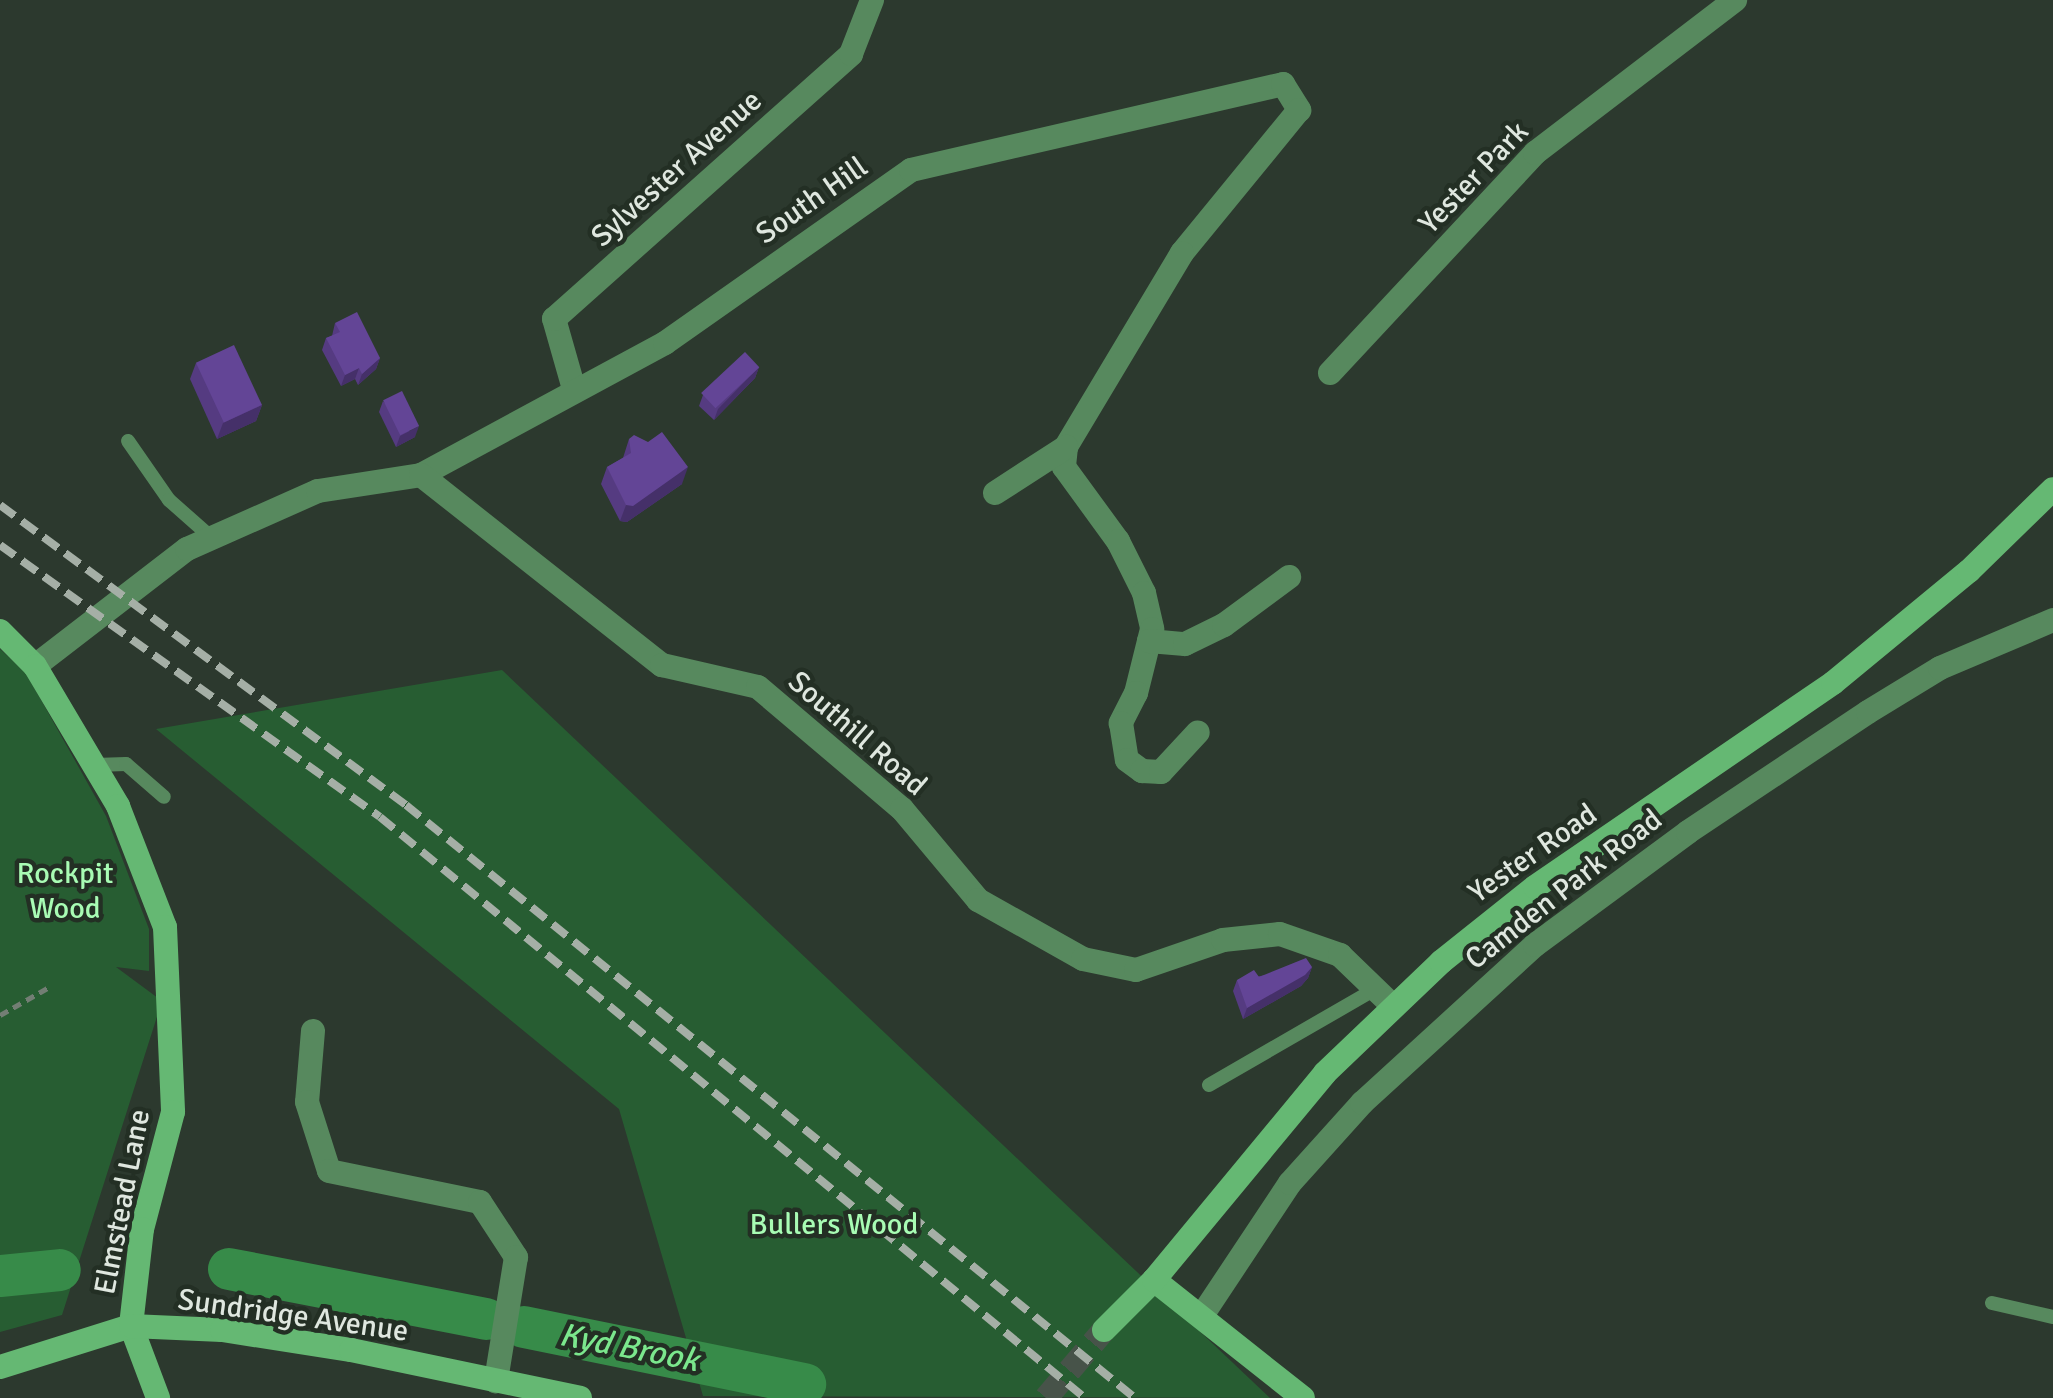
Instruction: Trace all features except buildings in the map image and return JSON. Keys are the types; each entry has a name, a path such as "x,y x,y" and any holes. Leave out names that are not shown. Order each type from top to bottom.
{"street":[{"name":"Sylvester Avenue","path":"574,389 554,319 850,54 872,0"},
{"name":"Yester Park","path":"1330,373 1535,153 1735,0"},
{"name":"South Hill","path":"421,476 664,344 911,170 1283,84 1300,110 1182,253 1066,447"},
{"path":"995,493 1066,447"},
{"path":"1066,447 1064,467 1118,542 1144,593 1150,641 1136,694 1121,724 1127,760 1142,771 1162,772 1198,732"},
{"path":"35,665 187,549 318,491 421,476"},
{"name":"Southill Road","path":"421,476 662,665 758,687 902,809 979,900 1083,959 1136,970 1223,940 1280,934 1340,955 1384,997"},
{"name":"Yester Road","path":"1104,1330 1154,1280 1384,997 1833,683 1969,572 2053,489"},
{"path":"1150,641 1185,644 1223,625 1289,578"},
{"name":"Camden Park Road","path":"1203,1314 1256,1228 1304,1166 1423,1044 1535,945 1688,832 1868,712 1940,668 2053,620"},
{"name":"Elmstead Lane","path":"0,631 35,665 118,806 165,927 173,1112 142,1229 131,1326"},
{"path":"313,1031 307,1102 329,1171 480,1202 516,1257 496,1381"},
{"path":"1154,1280 1203,1314 1303,1398"},
{"path":"131,1326 158,1398"},
{"name":"Sundridge Avenue","path":"0,1367 131,1326 222,1330 580,1398"}],"lane":[{"path":"128,441 169,500 212,538"},
{"path":"95,766 126,764 164,797"},
{"path":"1209,1085 1384,997"},
{"path":"1992,1303 2053,1317"}],"path":[{"path":"0,1016 49,987"}],"green space":[{"name":"Rockpit Wood","path":"0,649 26,673 106,816 149,929 149,971 116,967 162,1001 62,1315 0,1332"},
{"name":"Bullers Wood","path":"502,670 1270,1398 703,1396 619,1109 156,729"}],"waterway":[{"name":"Kyd Brook","path":"229,1269 486,1319"},
{"name":"Kyd Brook","path":"0,1276 60,1270"},
{"name":"Kyd Brook","path":"524,1327 805,1384"}],"tunnel":[{"path":"1046,1398 1104,1330"}],"railway":[{"path":"0,505 406,805 1135,1398"},
{"path":"0,545 380,817 1085,1398"}]}
